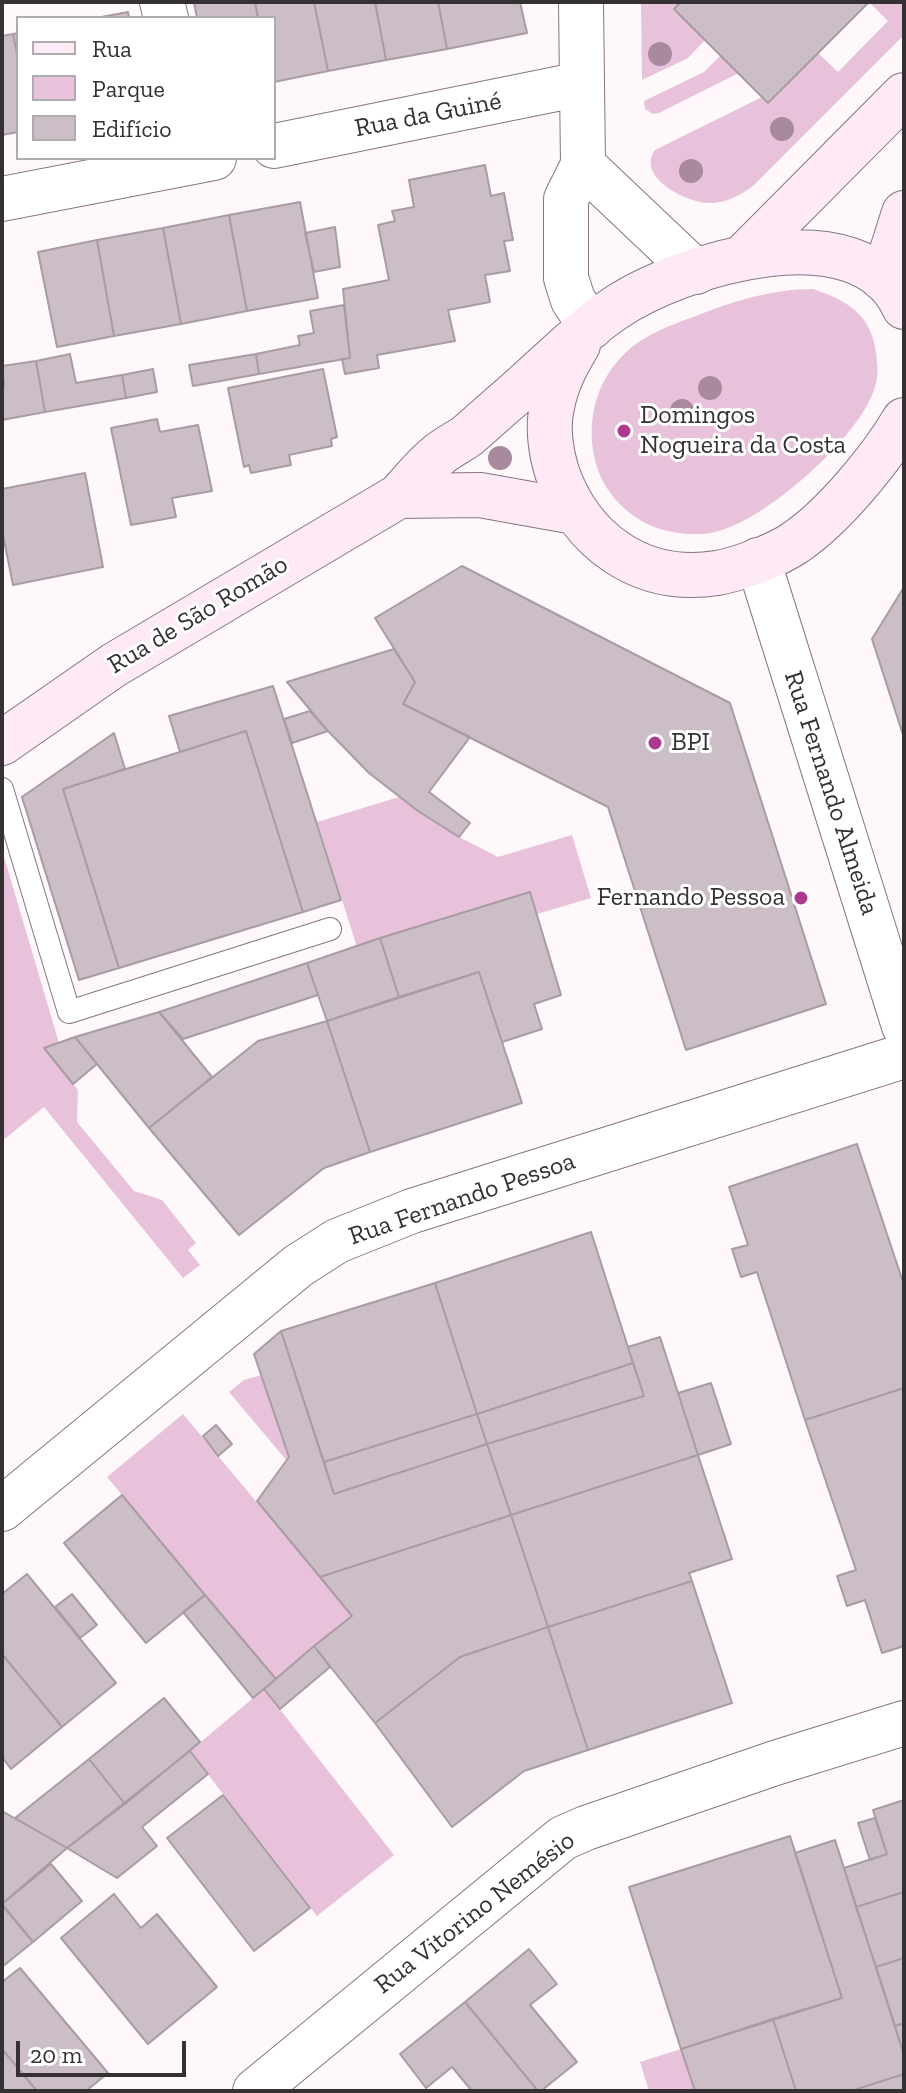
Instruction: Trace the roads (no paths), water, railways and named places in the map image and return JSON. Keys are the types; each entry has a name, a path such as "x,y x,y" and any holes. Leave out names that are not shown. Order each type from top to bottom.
{"main road":[{"path":"743,257 904,95"},
{"path":"898,298 904,213"},
{"name":"Rua de São Romão","path":"2,743 114,665 399,496 435,457 465,437 588,330 615,309 649,290 743,257 791,251 835,256 855,263 898,298"},
{"name":"Rua de São Romão","path":"588,330 563,370 551,409 551,455 565,495 596,537 625,559 663,572 719,573 796,543 842,500 892,440 904,420"},
{"name":"Rua de São Romão","path":"399,496 480,495 575,512"}],"street":[{"path":"581,2 583,165 566,199 566,278 588,330"},
{"name":"Rua da Guiné","path":"276,146 581,84"},
{"path":"2,199 196,160"},
{"path":"583,165 696,272"},
{"name":"Rua Fernando Almeida","path":"758,560 904,1026"},
{"name":"Rua Fernando Pessoa","path":"2,1509 249,1305 298,1266 337,1241 412,1211 904,1056"},
{"name":"Rua Vitorino Nemésio","path":"255,2091 563,1838 775,1763 904,1723"}],"lane":[{"path":"2,789 69,1012 330,929"}],"place":[{"name":"Domingos Nogueira da Costa","path":"624,431"},
{"name":"BPI","path":"655,743"},
{"name":"Fernando Pessoa","path":"801,898"}]}
